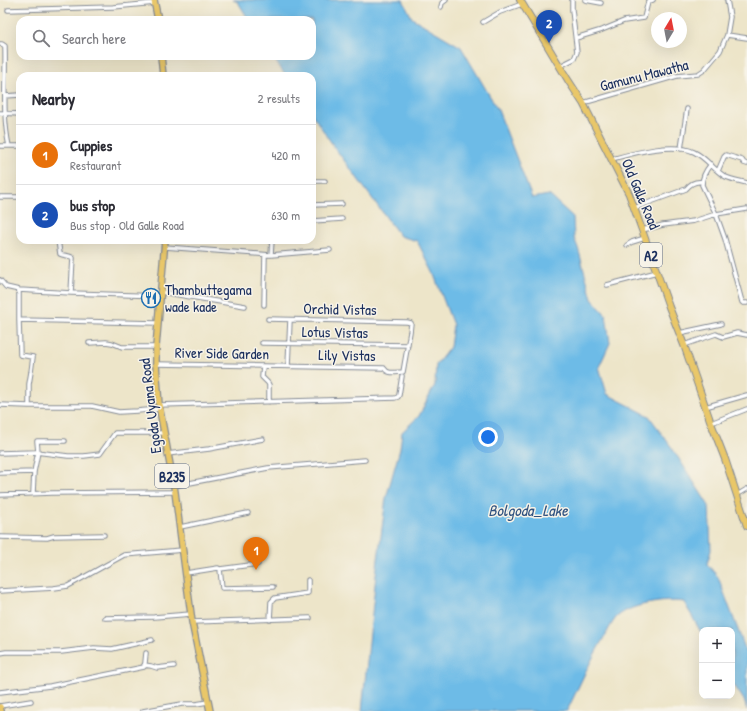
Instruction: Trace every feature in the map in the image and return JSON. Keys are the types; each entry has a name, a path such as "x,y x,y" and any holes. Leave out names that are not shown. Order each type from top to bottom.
{"highway":[{"name":"Old Galle Road","path":"521,2 583,102 629,194 725,459 747,526"}],"main road":[{"path":"154,2 157,16"},
{"path":"161,60 163,72"},
{"name":"Egoda Uyana Road","path":"165,247 156,347 160,407 175,492 192,622 210,711"},
{"path":"0,706 1,711"}],"street":[{"path":"441,7 442,2 446,0"},
{"path":"560,66 576,56 577,52 572,0"},
{"path":"585,0 601,3"},
{"path":"576,38 602,30 624,20 644,18 648,2 653,0"},
{"name":"Gamunu Mawatha","path":"583,102 671,78 698,74 704,70 720,51 727,35 730,17 727,0"},
{"path":"8,10 113,7 154,2"},
{"path":"483,22 521,2"},
{"path":"727,35 747,38"},
{"path":"0,44 5,46 5,96 2,113 9,146"},
{"path":"0,69 6,69"},
{"path":"5,96 16,95"},
{"path":"681,149 687,109"},
{"path":"2,113 16,114"},
{"path":"0,146 16,146"},
{"path":"612,158 660,149 681,149 695,152 725,177 747,184"},
{"path":"718,171 725,155 742,160 747,164"},
{"path":"710,164 706,170 702,185 716,214 725,239 742,302 747,303"},
{"path":"316,181 325,181"},
{"path":"634,208 686,189 699,181 702,182"},
{"path":"0,197 16,197"},
{"path":"316,205 342,204"},
{"path":"642,230 663,225 694,221 716,214 747,209"},
{"path":"316,221 342,219"},
{"path":"627,245 645,238"},
{"path":"59,244 60,254 63,256 72,256 73,258 71,293"},
{"path":"271,255 272,244"},
{"path":"165,247 265,255 330,250"},
{"path":"264,305 265,255"},
{"path":"607,285 657,272"},
{"path":"0,280 6,287 19,290 71,293 161,294 245,306"},
{"path":"19,290 20,355 33,357 29,384 29,406"},
{"name":"Orchid Vistas","path":"268,319 407,322 411,323 408,345"},
{"path":"19,320 157,323"},
{"path":"288,366 290,320"},
{"path":"679,333 721,324"},
{"path":"684,345 716,334 723,337 737,334 747,335"},
{"path":"89,343 106,342 122,348 156,347"},
{"name":"Lotus Vistas","path":"262,342 408,345"},
{"path":"0,405 92,406 119,412 160,407 395,398 399,395 408,345"},
{"name":"River Side Garden","path":"156,364 288,366"},
{"path":"262,366 262,377 269,385 269,402"},
{"name":"Lily Vistas","path":"288,366 384,368 388,373 403,374"},
{"path":"705,407 747,395"},
{"path":"711,423 747,409"},
{"path":"0,453 38,452 84,456 100,454 115,433 164,433"},
{"path":"168,454 263,440"},
{"path":"33,493 34,472 38,452 37,441 65,441"},
{"path":"174,486 268,468 365,460"},
{"path":"0,473 34,472"},
{"path":"737,494 747,490"},
{"path":"0,495 33,493 175,492"},
{"path":"180,526 248,513"},
{"path":"0,536 47,538 54,536 104,535"},
{"path":"0,591 68,586 124,555 183,550"},
{"path":"186,573 258,564"},
{"path":"220,569 222,588 273,587"},
{"path":"270,620 271,602 275,598 308,593 308,580"},
{"path":"105,618 154,617 191,614"},
{"path":"192,622 310,618"},
{"path":"0,653 61,652 94,648 112,648 152,640"},
{"path":"144,665 146,653"},
{"path":"0,692 50,686 144,667 144,665 157,668 174,666"},
{"path":"0,706 31,701"},
{"path":"143,711 182,704 208,702"}],"water":[{"name":"Bolgoda_Lake","path":"233,0 403,0 412,18 461,47 498,110 532,198 549,195 573,217 574,238 592,299 606,315 610,343 599,367 607,394 649,416 672,448 709,506 711,550 707,564 718,577 747,654 747,710 744,700 735,686 735,627 699,627 699,629 684,602 668,601 638,606 628,610 615,619 594,655 567,711 362,711 376,575 386,498 400,449 402,432 419,416 435,385 436,365 450,347 453,325 433,272 417,241 400,236 316,120 316,72 283,72 275,60 316,60 316,16 247,16 238,2"}],"place":[{"name":"bus stop","path":"549,43"},
{"name":"Thambuttegama wade kade","path":"151,298"},
{"name":"Cuppies","path":"256,570"}]}
